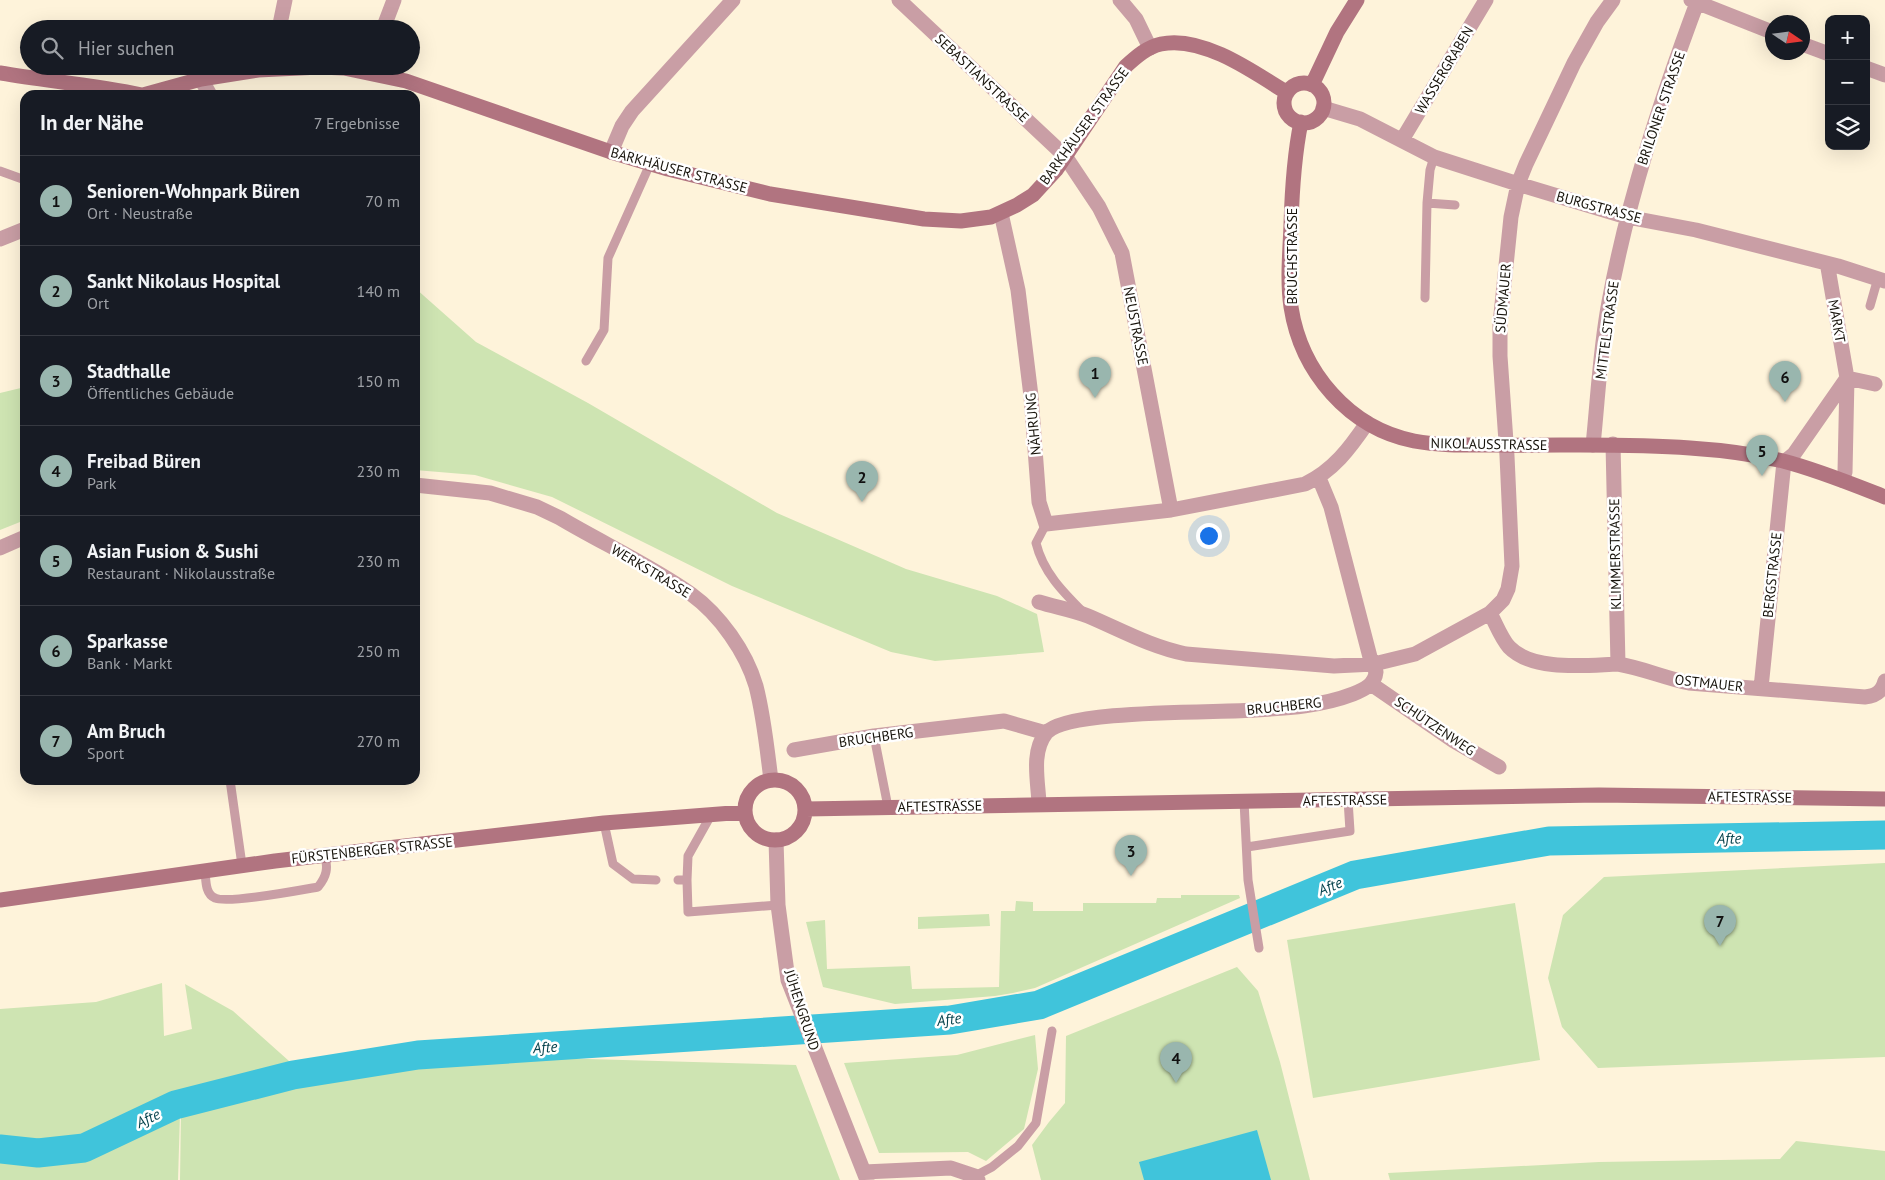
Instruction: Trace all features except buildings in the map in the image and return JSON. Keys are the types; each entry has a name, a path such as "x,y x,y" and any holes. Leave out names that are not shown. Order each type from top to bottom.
{"main road":[{"path":"1312,85 1338,32 1357,0"},
{"path":"1150,48 1181,42 1195,45 1234,62 1286,93"},
{"name":"BARKHÄUSER STRASSE","path":"386,75 611,152 650,164 770,194 924,219 976,220 1001,213 1033,195 1056,170 1126,66 1139,54 1150,48"},
{"name":"BARKHÄUSER STRASSE","path":"0,73 120,90"},
{"name":"BARKHÄUSER STRASSE","path":"161,90 201,79 227,75"},
{"path":"1301,83 1312,85 1317,88 1323,97 1323,108 1317,118 1312,121 1301,122 1291,118 1285,109 1284,98 1286,93 1295,85 1301,83"},
{"name":"BRUCHSTRASSE","path":"1301,122 1293,174 1289,274 1291,306 1296,330 1310,363 1324,383 1345,407 1367,423"},
{"name":"NIKOLAUSSTRASSE","path":"1367,423 1388,434 1440,444 1613,444 1690,448 1784,462 1842,480 1885,497"},
{"path":"771,780 779,780 794,786 804,800 806,809 800,827 794,834 776,840 758,835 748,821 746,803 755,788 771,780"},
{"name":"AFTESTRASSE","path":"806,809 1039,803 1599,795 1885,799"},
{"name":"FÜRSTENBERGER STRASSE","path":"0,900 242,865 604,823 746,812"}],"street":[{"path":"281,20 285,0"},
{"path":"386,20 394,0"},
{"path":"611,152 622,126 636,105 733,0"},
{"name":"SEBASTIANSTRASSE","path":"899,0 1065,156"},
{"path":"1120,0 1136,19 1150,48"},
{"name":"WASSERGRABEN","path":"1402,140 1486,0"},
{"name":"SÜDMAUER","path":"1490,613 1504,600 1512,566 1500,364 1500,324 1511,216 1518,184 1526,164 1574,63 1597,22 1613,0"},
{"path":"1696,1 1765,29"},
{"name":"BRILONER STRASSE","path":"1627,217 1656,116 1696,1"},
{"path":"1810,47 1825,53"},
{"path":"1870,69 1885,75"},
{"path":"201,79 207,90"},
{"name":"BURGSTRASSE","path":"1323,108 1360,119 1434,157 1518,184 1627,217 1675,225 1829,264 1881,280"},
{"name":"NEUSTRASSE","path":"1065,156 1099,207 1122,253 1172,510"},
{"name":"NÄHRUNG","path":"1001,213 1018,290 1031,396 1040,502 1046,524"},
{"name":"MITTELSTRASSE","path":"1593,445 1608,304 1627,217"},
{"path":"0,239 20,231"},
{"name":"MARKT","path":"1829,264 1828,268 1847,378 1845,472 1842,480"},
{"path":"1784,462 1794,454 1847,378 1875,384"},
{"path":"1046,524 1172,510 1295,488 1319,478 1351,446 1367,423"},
{"name":"KLIMMERSTRASSE","path":"1613,444 1618,664"},
{"name":"BERGSTRASSE","path":"1761,688 1784,462"},
{"path":"1319,478 1331,507 1370,657 1374,664 1376,675 1371,684"},
{"name":"WERKSTRASSE","path":"420,486 490,493 537,507 560,518 692,595 727,631 746,662 759,703 766,737 771,780"},
{"path":"0,548 20,539"},
{"path":"1040,602 1087,616 1170,651 1186,654 1334,666 1374,664 1415,654 1490,613"},
{"name":"OSTMAUER","path":"1490,613 1505,643 1511,649 1525,658 1548,664 1618,664 1689,683 1865,697 1879,693 1885,681"},
{"name":"BRUCHBERG","path":"794,750 874,736 1004,721 1046,733 1063,723 1101,716 1255,710 1311,705 1341,698 1362,690 1371,684"},
{"name":"SCHÜTZENWEG","path":"1371,684 1454,741 1499,767"},
{"path":"1039,803 1037,758 1039,746 1046,733"},
{"name":"JÜHENGRUND","path":"776,840 778,906 788,980 865,1176 951,1168 976,1178"}],"lane":[{"path":"1425,298 1427,203 1430,170 1434,157"},
{"path":"586,362 604,330 608,258 650,164"},
{"path":"0,171 20,178"},
{"path":"1427,203 1455,204"},
{"path":"1870,306 1881,280"},
{"path":"1046,524 1036,543 1040,558 1066,595 1087,616"},
{"path":"874,736 888,807"},
{"path":"231,785 242,865"},
{"path":"1247,847 1350,831 1348,800"},
{"path":"1244,801 1250,891 1259,948"},
{"path":"712,815 688,856 683,880 688,912 778,906"},
{"path":"604,823 613,864 633,879 656,880"},
{"path":"205,871 208,892 215,898 225,900 268,895 318,887 324,879 328,867 325,856"},
{"path":"976,1178 1018,1146 1036,1123 1052,1031"}],"green space":[{"path":"420,292 476,342 588,403 777,513 906,569 997,596 1037,614 1044,652 935,661 891,652 732,586 552,497 475,475 420,470"},
{"path":"20,388 20,522 0,530 0,393"},
{"path":"1885,863 1885,1057 1598,1068 1562,1027 1548,978 1563,915 1604,877"},
{"path":"1181,895 1239,895 1240,898 1035,988 995,996 895,1004 823,987 806,922 825,920 827,969 910,966 912,989 999,987 1001,911 1015,911 1016,901 1033,902 1033,911 1083,911 1083,903 1156,903 1157,898 1181,898"},
{"path":"1515,903 1540,1060 1313,1098 1287,940"},
{"path":"989,914 990,926 918,929 918,917"},
{"path":"1237,967 1258,991 1280,1062 1310,1180 1041,1180 1032,1145 1065,1103 1066,1036"},
{"path":"162,983 164,1036 192,1029 185,984 233,1011 289,1061 291,1071 173,1099 82,1143 28,1149 0,1145 0,1009 96,1002"},
{"path":"1035,1035 1038,1069 1024,1129 986,1161 968,1152 879,1153 844,1063 957,1055"},
{"path":"517,1057 796,1065 840,1180 180,1180 181,1112 294,1086 412,1067"},
{"path":"180,1114 178,1180 0,1180 0,1157 37,1161 89,1157"},
{"path":"1796,1141 1885,1151 1885,1180 1390,1180 1388,1173 1599,1162 1780,1159"}],"water":[{"path":"1257,1130 1271,1180 1144,1180 1139,1162"}],"waterway":[{"name":"Afte","path":"0,1149 38,1153 84,1148 175,1105 293,1075 418,1055 950,1020 1039,1005 1355,875 1549,841 1885,835"}],"place":[{"name":"Senioren-Wohnpark Büren","path":"1095,398"},
{"name":"Sparkasse","path":"1785,402"},
{"name":"Asian Fusion & Sushi","path":"1762,476"},
{"name":"Sankt Nikolaus Hospital","path":"862,502"},
{"name":"Stadthalle","path":"1131,876"},
{"name":"Am Bruch","path":"1720,946"},
{"name":"Freibad Büren","path":"1176,1083"}]}
